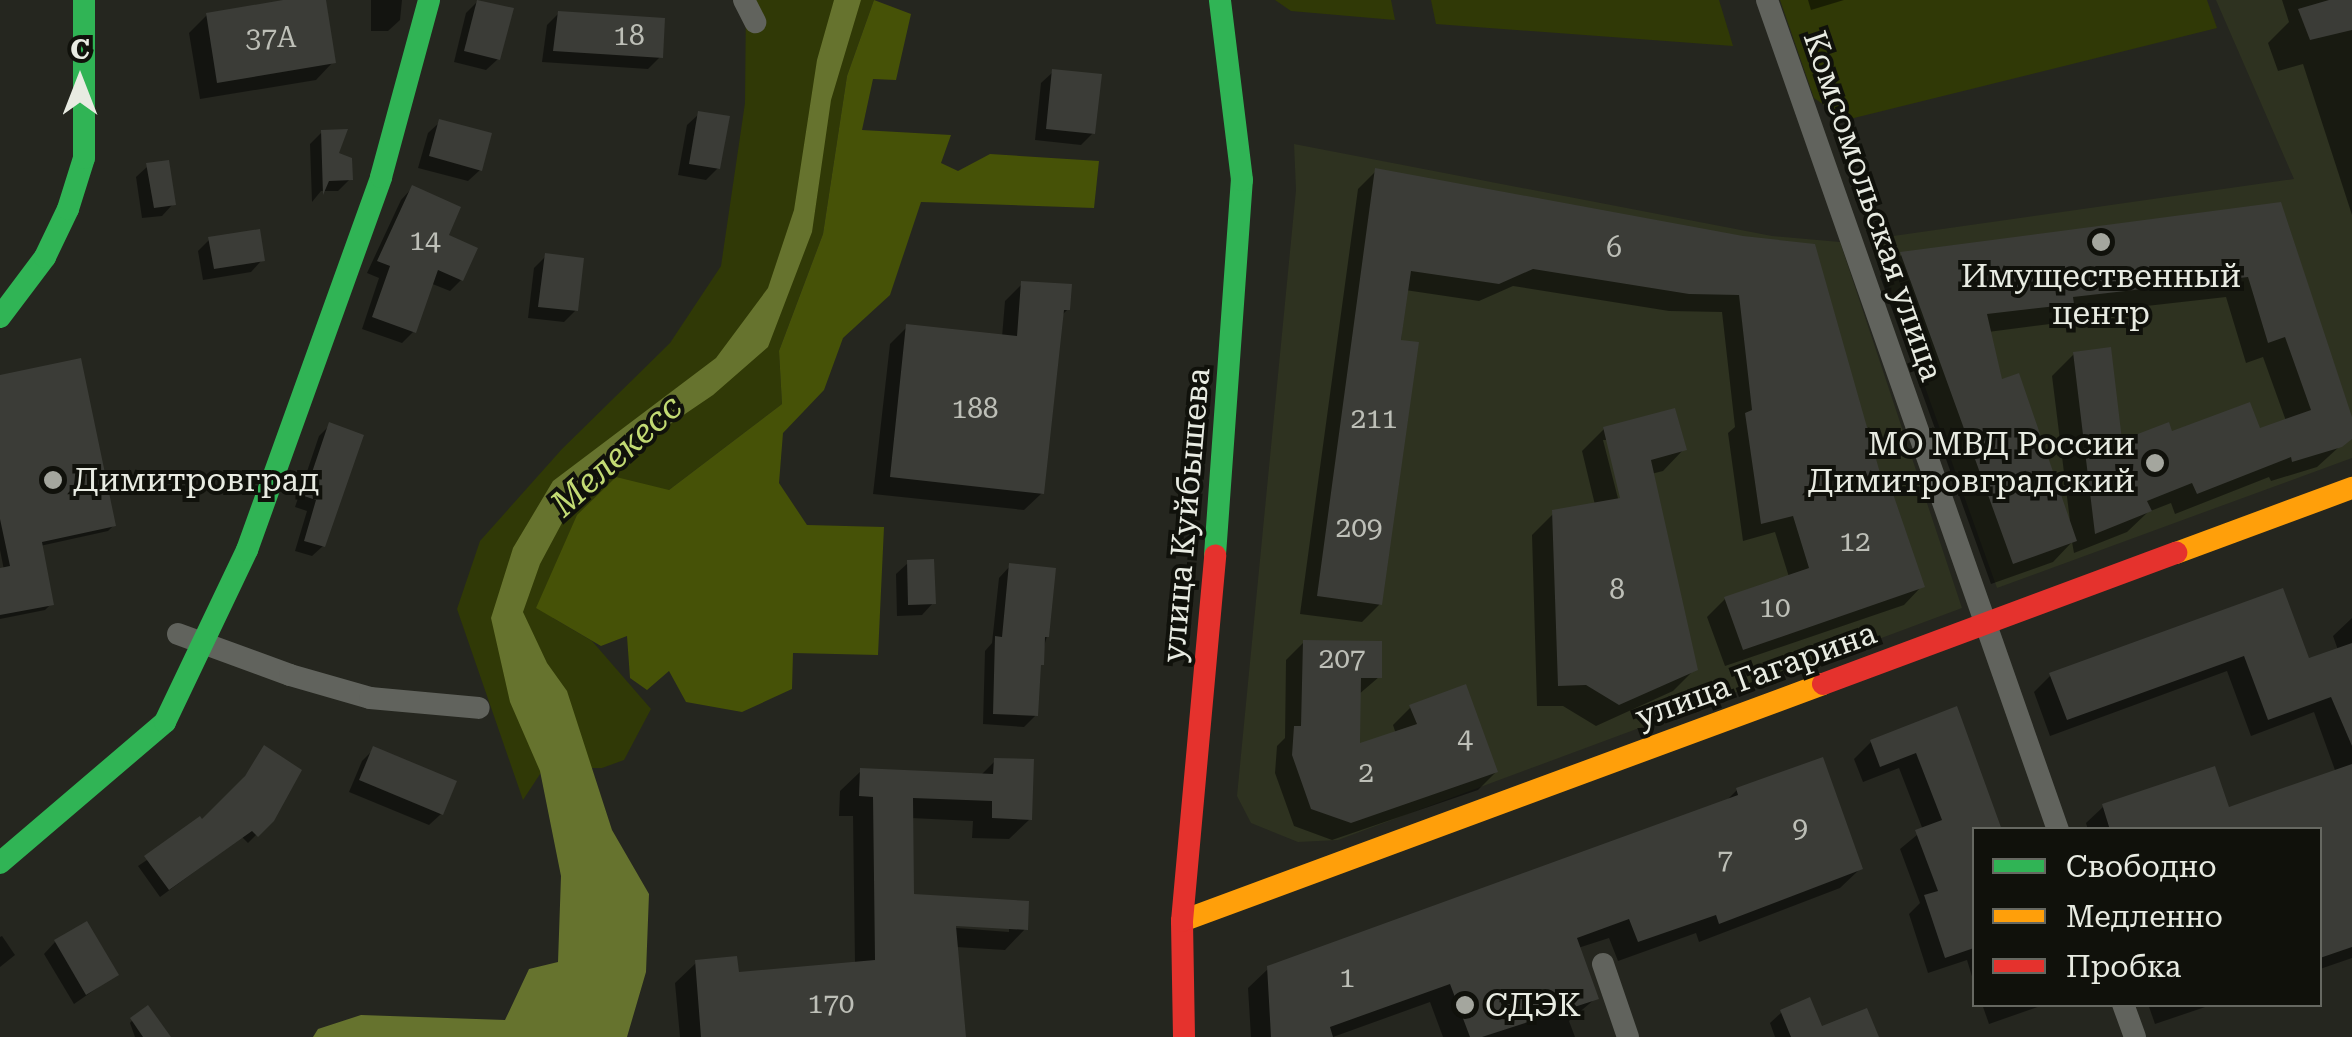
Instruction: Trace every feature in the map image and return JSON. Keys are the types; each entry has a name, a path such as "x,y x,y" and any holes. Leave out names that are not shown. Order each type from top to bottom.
{"main road":[{"path":"0,317 45,257 68,209 84,158 84,0"},
{"path":"0,863 164,722 247,550 322,331 381,177 429,0"},
{"name":"улица Куйбышева","path":"1184,1037 1182,921 1233,348 1242,180 1220,0"},
{"name":"улица Гагарина","path":"1182,921 2352,488"}],"street":[{"path":"744,0 755,22"},
{"name":"Комсомольская улица","path":"1766,0 2057,827"},
{"path":"178,634 370,698 479,708"},
{"path":"1602,964 1628,1037"},
{"path":"2124,1007 2135,1037"}],"shaded area":[{"path":"746,0 874,0 847,76 823,234 779,351 782,404 669,490 553,618 592,641 651,709 624,760 602,768 544,768 523,800 457,609 480,541 562,449 670,343 721,266 745,103"},
{"path":"874,0 911,14 896,80 873,79 862,130 951,135 941,163 958,171 990,154 1099,161 1094,208 921,202 890,295 843,338 824,390 783,433 779,483 807,525 884,527 878,655 793,653 792,689 742,712 686,702 669,671 647,690 630,678 627,636 601,646 536,608 577,515 616,477 669,490 782,404 779,351 823,234 847,76"},
{"path":"1275,0 1391,0 1395,20 1291,11"},
{"path":"1431,0 1719,0 1733,46 1436,24"},
{"path":"1780,0 2207,0 2217,28 1846,120 1814,98"},
{"path":"2216,0 2352,0 2352,458 1997,588 1872,239 2294,179"},
{"path":"1294,144 1772,236 1840,242 1962,608 1338,840 1298,842 1251,823 1237,796 1296,190"}],"water":[{"name":"Мелекесс","path":"834,0 861,0 831,100 812,232 768,347 713,395 629,452 570,508 540,564 523,612 547,663 567,691 612,830 649,894 646,972 627,1037 313,1037 318,1029 361,1015 505,1020 529,969 558,962 561,876 540,771 510,702 491,618 513,548 553,481 716,358 768,288 794,210 817,60"}],"building":[{"path":"283,0 326,0 336,63 217,83 206,13"},
{"path":"477,0 514,8 500,60 464,51"},
{"path":"2329,0 2352,0 2352,30 2310,40 2298,9"},
{"path":"558,11 665,18 663,58 553,51"},
{"path":"1052,69 1102,74 1095,134 1046,129"},
{"path":"698,111 730,116 720,169 689,164"},
{"path":"439,119 492,133 482,171 429,156"},
{"path":"348,129 339,153 352,158 353,180 329,181 323,195 321,130"},
{"path":"169,160 176,205 154,208 146,163"},
{"path":"1375,168 1743,236 1815,244 1884,487 1890,485 1925,587 1743,650 1724,597 1809,568 1793,516 1761,524 1745,413 1752,410 1739,295 1689,294 1533,269 1499,284 1411,271 1401,340 1419,342 1382,605 1317,596"},
{"path":"412,185 461,207 449,235 478,248 463,281 438,270 416,333 372,317 390,266 377,261"},
{"path":"2281,202 2352,417 2352,439 2342,447 2292,462 2291,457 2197,494 2192,483 2147,501 2152,511 2095,534 2073,352 2111,347 2122,440 2169,422 2172,431 2250,402 2260,428 2311,410 2285,337 2268,343 2248,277 2073,297 2074,304 1987,314 2002,379 2019,373 2077,541 2013,564 1900,252"},
{"path":"260,229 265,261 214,269 208,237"},
{"path":"545,253 584,258 578,311 538,307"},
{"path":"1021,281 1072,284 1070,310 1064,310 1044,494 890,477 906,324 1017,336"},
{"name":"Димитровград","path":"81,358 116,526 42,542 54,605 0,615 0,568 10,566 0,519 0,375"},
{"path":"1675,408 1687,450 1651,460 1698,670 1619,705 1586,685 1558,686 1552,510 1620,498 1603,427"},
{"path":"329,422 364,435 325,547 304,541 316,500 304,496"},
{"path":"934,559 936,604 908,605 907,560"},
{"path":"1009,563 1056,568 1049,637 1045,637 1041,665 1038,716 993,714 995,636 1002,637"},
{"path":"2283,588 2309,658 2352,643 2352,746 2331,697 2268,720 2244,656 2067,720 2049,673"},
{"path":"1303,640 1382,641 1382,678 1361,678 1360,743 1417,724 1409,705 1466,684 1498,772 1351,823 1311,809 1292,755 1294,726 1301,726"},
{"path":"1957,706 2001,827 1972,827 1972,949 1945,958 1924,895 1938,891 1915,830 1942,820 1916,753 1880,767 1870,740"},
{"path":"264,745 302,770 274,821 258,837 252,831 169,890 144,856 200,816 202,819 245,776"},
{"path":"373,746 457,781 443,815 359,780"},
{"path":"1823,757 1863,869 1719,924 1716,915 1638,942 1629,919 1577,938 1599,999 1482,1037 1470,1037 1450,984 1330,1027 1333,1037 1271,1037 1267,966 1738,795 1736,788"},
{"path":"994,758 1034,759 1032,820 992,818 992,801 913,798 914,894 1029,901 1028,930 956,926 966,1037 701,1037 695,960 737,956 739,972 875,960 873,797 859,796 860,768 993,774"},
{"path":"2352,764 2352,947 2322,957 2322,827 2109,827 2102,804 2215,766 2229,807"},
{"path":"87,921 119,975 86,995 54,940"},
{"path":"1810,997 1822,1026 1867,1008 1879,1037 1791,1037 1780,1010"},
{"path":"148,1005 171,1037 143,1037 130,1018"}],"traffic: fast":[{"path":"0,317 45,257 68,209 84,158 84,0"},
{"path":"0,863 165,722 247,550 381,177 429,0"},
{"path":"1215,555 1242,180 1220,0"}],"traffic: slow":[{"path":"2176,553 2352,488"},
{"path":"1182,921 1823,684"}],"traffic: jam":[{"path":"1823,684 2176,553"},
{"path":"1184,1037 1182,921 1215,555"}],"place":[{"name":"Имущественный центр","path":"2101,242"},
{"name":"МО МВД России Димитровградский","path":"2155,463"},
{"name":"Димитровград","path":"53,480"},
{"name":"СДЭК","path":"1465,1005"}]}
